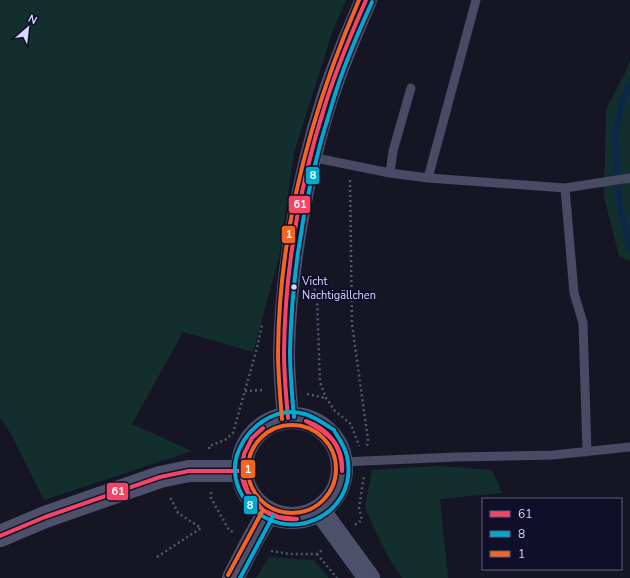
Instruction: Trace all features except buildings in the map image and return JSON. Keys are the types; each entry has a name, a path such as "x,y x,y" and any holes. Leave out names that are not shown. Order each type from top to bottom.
{"main road":[{"path":"288,418 284,352 292,261 300,210 311,157 327,99 348,42 366,0"},
{"path":"288,418 303,419 318,425 330,435 338,448 353,462 342,476 338,490 330,502 320,511 310,516 294,519 278,517 268,513 254,502 245,488 241,471 242,458 246,446 254,435 264,426 275,421 288,418"},
{"path":"0,536 45,517 160,477 189,471 241,471"},
{"path":"320,511 369,578"},
{"path":"234,578 268,513"}],"lane":[{"path":"428,178 476,0"},
{"path":"390,174 393,151 411,88"},
{"path":"311,157 390,174 565,188 630,178"},
{"path":"565,188 574,293 583,323 588,452"},
{"path":"353,462 456,457 553,455 630,448"}],"path":[{"path":"350,166 352,324 368,440 353,462"},
{"path":"311,277 317,298 320,382 326,398 335,411 351,424 358,441 353,462 364,478 360,494 359,508 362,520"},
{"path":"263,318 257,348 233,433 225,440 209,446 211,498 229,530 270,551 290,554 317,554 337,578"},
{"path":"157,558 201,528 178,513 160,477"}],"green space":[{"path":"0,0 346,0 332,33 294,153 279,257 253,352 183,332 132,424 192,451 44,500 11,434 0,418"},
{"path":"630,60 630,261 619,256 604,197 606,109 627,69"},
{"path":"438,466 492,470 502,493 440,499 448,578 402,578 387,555 365,508 372,470"},
{"path":"269,557 313,560 329,578 256,578"}],"waterway":[{"path":"630,84 623,98 615,135 619,202 630,250"}],"transit line":[{"name":"1","path":"282,419 278,360 280,306 284,261 291,216 301,172 326,85 359,0"},
{"name":"61","path":"288,418 284,360 285,320 287,287 296,223 309,160 327,99 345,49 366,0"},
{"name":"8","path":"294,417 290,359 291,319 302,224 308,193 337,88 372,2"},
{"name":"8","path":"334,430 312,417 294,412 283,413 263,421 247,436 237,455 235,467 237,485 246,501 262,516 280,523 298,524 316,519 331,510 342,495 348,477 347,456 335,432"},
{"name":"61","path":"306,421 314,424 328,434 333,440 340,454 342,471"},
{"name":"61","path":"306,421 322,430 333,440 339,453 342,471"},
{"name":"1","path":"292,425 309,429 323,438 332,452 336,469 332,486 323,500 309,509 292,513 275,509 261,500 252,486 248,469 252,452 261,438 275,429 292,425"},
{"name":"61","path":"244,454 252,438 263,428"},
{"name":"61","path":"244,454 252,438 263,428"},
{"name":"61","path":"244,455 242,473 248,492 263,510"},
{"name":"61","path":"244,455 241,470 244,485 247,492 263,510"},
{"name":"61","path":"0,536 45,517 160,477 189,471 241,471"},
{"name":"61","path":"263,510 279,517 297,519"},
{"name":"61","path":"263,510 279,518 297,519"},
{"name":"1","path":"228,575 263,510"},
{"name":"8","path":"240,578 273,516"}],"place":[{"name":"Vicht Nachtigällchen","path":"294,287"}]}
